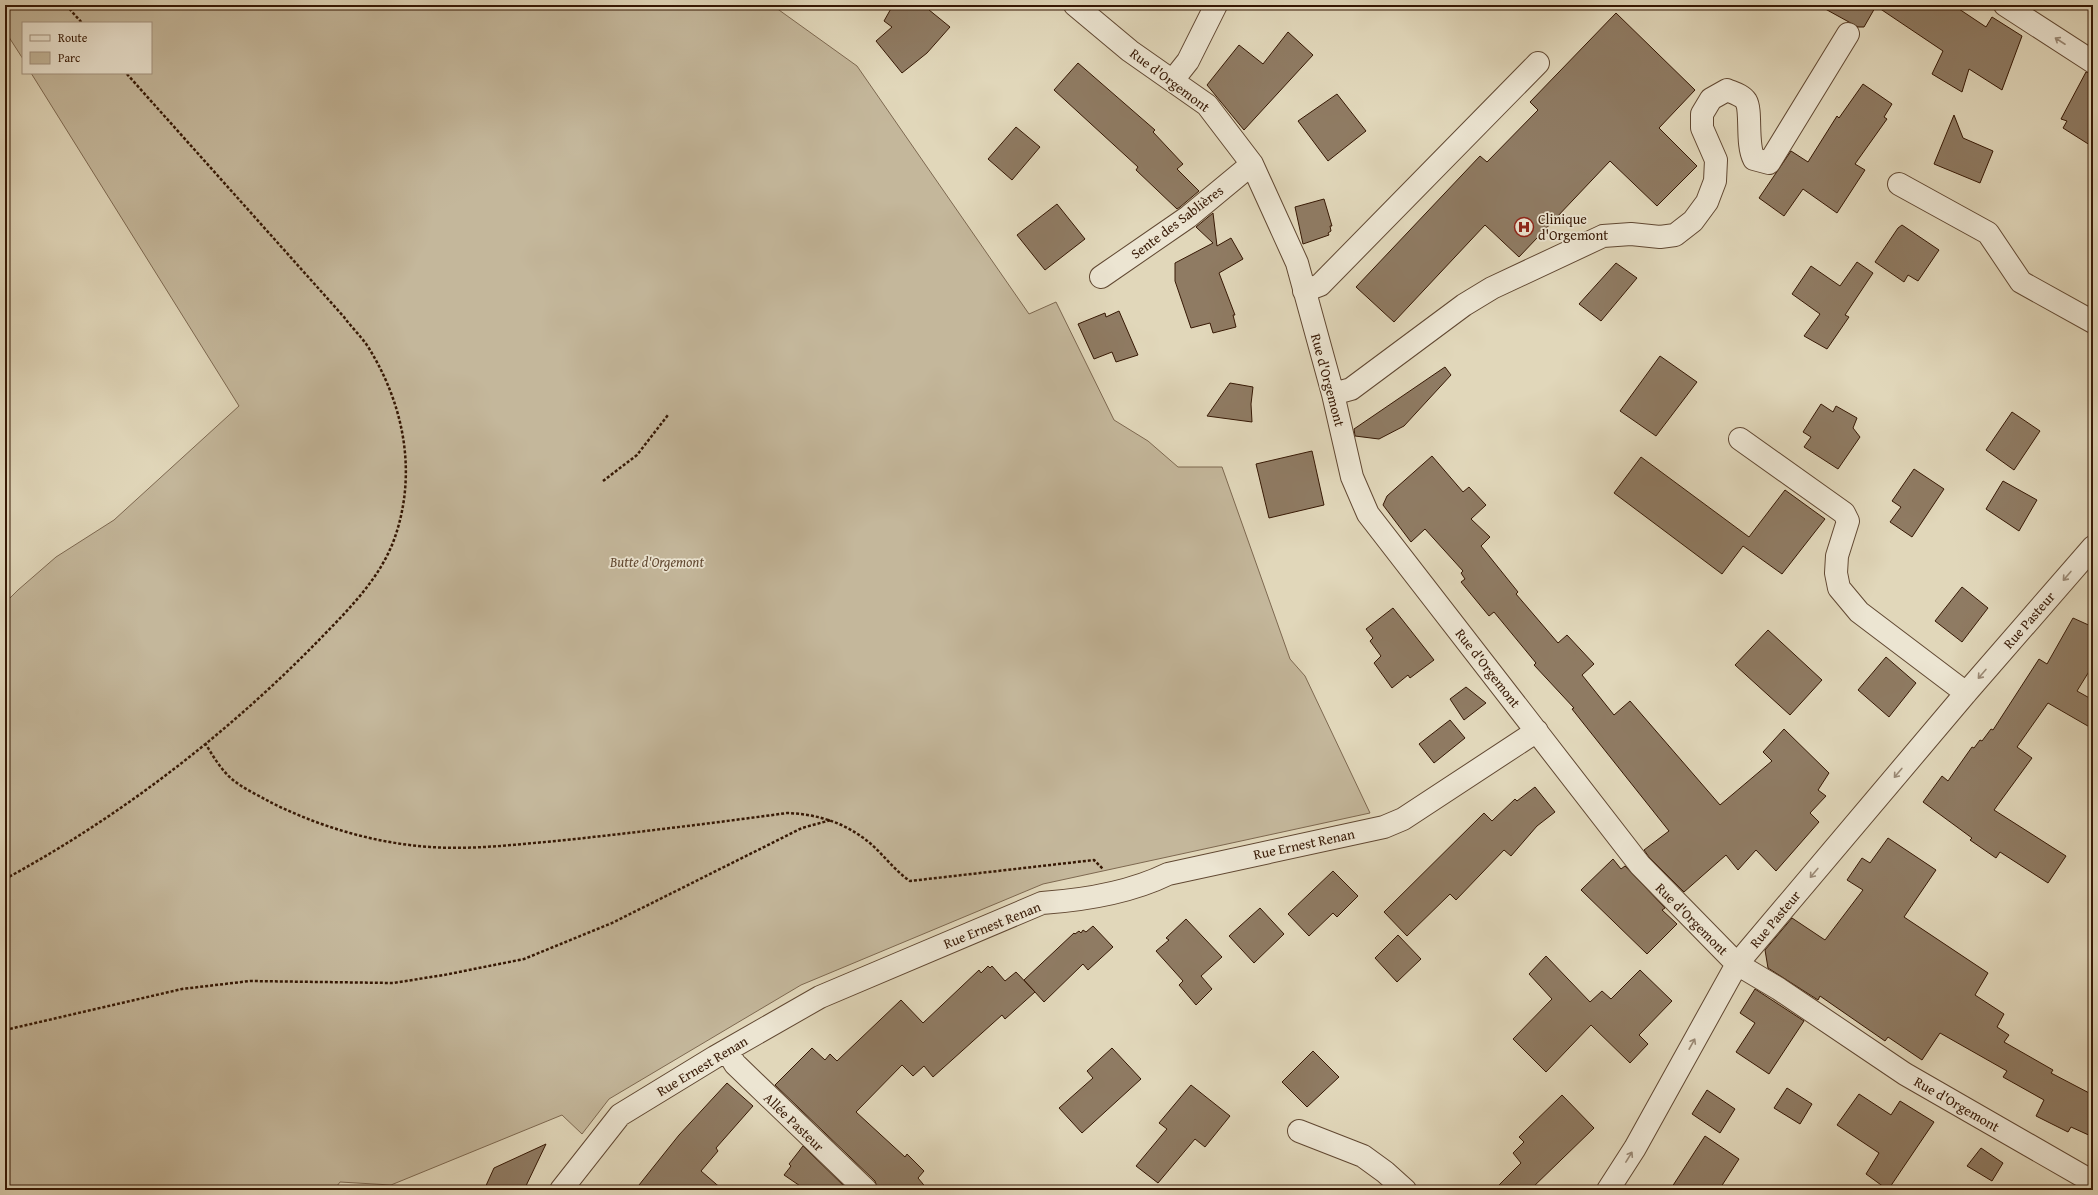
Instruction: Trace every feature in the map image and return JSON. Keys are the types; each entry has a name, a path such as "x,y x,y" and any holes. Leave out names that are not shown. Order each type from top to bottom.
{"street":[{"name":"Rue d'Orgemont","path":"1075,5 1130,51 1173,80 1206,105 1252,164 1297,263 1333,394 1352,477 1368,514 1640,866 1737,964 1779,989 1905,1074 2093,1182"},
{"path":"1173,80 1188,61 1216,5"},
{"path":"2004,5 2093,62"},
{"path":"1333,394 1351,389 1464,305 1492,288 1603,236 1631,234 1660,237 1675,235 1693,221 1707,202 1715,181 1716,160 1702,128 1702,114 1711,98 1727,90 1741,96 1747,102 1750,152 1754,159 1769,163 1848,34"},
{"path":"1304,291 1320,285 1538,63"},
{"name":"Sente des Sablières","path":"1101,277 1188,217 1252,164"},
{"path":"1899,184 1988,233 2021,282 2093,322"},
{"path":"1740,439 1844,513 1848,521 1837,556 1836,573 1839,588 1859,612 1959,687"},
{"name":"Rue Pasteur","path":"1608,1190 1635,1148 1737,964 1959,687 2093,547"},
{"name":"Rue Ernest Renan","path":"561,1190 620,1115 820,997 1042,903 1073,901 1144,886 1168,874 1384,827 1403,819 1537,732"},
{"name":"Allée Pasteur","path":"727,1051 735,1064 866,1190"},
{"path":"1299,1132 1363,1156 1385,1172 1405,1190"},
{"path":"2091,1190 2093,1185"}],"path":[{"path":"66,5 81,22"},
{"path":"5,879 62,846 124,805 205,743 275,683 336,623 374,579 395,537 405,494 405,444 399,414 388,383 369,348 344,317 127,74"},
{"path":"603,481 637,455 668,415"},
{"path":"205,743 220,767 232,780 251,792 296,814 337,830 402,844 453,848 515,845 634,833 787,813 807,814 831,820 862,837 910,881 1094,860 1103,868 1105,876"},
{"path":"5,1030 182,989 250,981 393,983 444,975 524,958 612,923 802,828 831,820"}],"green space":[{"name":"Butte d'Orgemont","path":"5,5 772,5 857,66 1029,314 1056,302 1114,420 1148,441 1178,467 1222,467 1290,659 1305,676 1370,813 1043,884 801,985 609,1099 582,1134 562,1115 391,1185 340,1182 334,1190 41,1190 38,1187 35,1190 5,1190 5,603 56,557 114,520 239,406 32,74 152,74 152,22 22,22 22,57 5,31"}],"building":[{"path":"893,5 923,5 950,27 927,53 902,73 876,41 892,27 884,21"},
{"path":"1818,5 1953,5 1986,27 1992,17 2022,36 2002,90 1969,69 1962,92 1932,74 1943,51 1876,6 1864,27 1858,27"},
{"path":"1616,13 1695,90 1659,128 1697,166 1657,206 1610,161 1519,257 1485,225 1394,322 1356,287 1480,156 1487,162 1538,110 1530,102"},
{"path":"1288,32 1313,55 1244,130 1207,85 1239,45 1263,64"},
{"path":"1078,63 1155,130 1153,132 1183,164 1177,169 1199,191 1180,207 1177,209 1136,170 1138,167 1054,90"},
{"path":"2086,72 2093,74 2093,147 2063,128 2067,121 2061,119"},
{"path":"1863,84 1892,104 1884,117 1887,119 1855,164 1865,170 1837,213 1803,189 1784,216 1759,198 1791,151 1808,162 1837,116 1839,118"},
{"path":"1337,94 1366,131 1328,161 1298,121"},
{"path":"1954,115 1963,138 1993,151 1980,183 1934,164"},
{"path":"1016,127 1040,147 1012,180 988,159"},
{"path":"1324,199 1332,226 1330,226 1331,231 1328,233 1329,235 1303,244 1295,207"},
{"path":"1057,204 1085,239 1045,270 1017,235"},
{"path":"1213,213 1217,246 1231,238 1243,259 1219,273 1235,315 1233,315 1236,327 1213,333 1210,323 1191,328 1175,281 1175,263 1213,243 1196,227"},
{"path":"1902,225 1939,250 1918,281 1908,275 1904,282 1875,262 1898,228"},
{"path":"1857,262 1873,273 1845,315 1849,317 1827,349 1804,336 1820,314 1792,294 1811,266 1840,286"},
{"path":"1616,263 1637,278 1601,321 1579,304"},
{"path":"1119,311 1138,355 1116,362 1112,352 1094,359 1078,324 1105,313 1106,317"},
{"path":"1660,356 1697,382 1656,436 1620,411"},
{"path":"1445,367 1451,375 1404,426 1379,439 1355,436 1354,429"},
{"path":"1230,383 1253,387 1251,404 1252,422 1207,416"},
{"path":"1821,404 1833,412 1836,406 1857,418 1853,428 1860,437 1838,469 1804,447 1811,437 1803,432"},
{"path":"2012,412 2040,431 2014,470 1986,450"},
{"path":"1312,451 1324,505 1269,518 1256,464"},
{"path":"1432,456 1463,492 1469,487 1486,505 1471,519 1490,537 1481,546 1518,592 1516,594 1558,643 1567,635 1594,664 1582,675 1614,715 1630,701 1720,805 1772,761 1763,752 1784,729 1829,773 1818,790 1826,796 1810,813 1819,822 1776,871 1756,850 1738,870 1726,855 1684,892 1649,857 1644,850 1669,831 1572,709 1574,708 1534,665 1536,663 1494,612 1489,616 1461,582 1465,579 1461,573 1463,571 1425,529 1411,542 1383,505 1387,496"},
{"path":"1641,457 1749,537 1785,490 1825,519 1782,574 1743,546 1722,574 1614,493"},
{"path":"1914,469 1944,489 1912,537 1890,522 1901,507 1892,501"},
{"path":"2003,481 2037,500 2019,531 1986,509"},
{"path":"1962,587 1988,608 1962,642 1935,621"},
{"path":"1393,608 1434,660 1410,678 1408,675 1392,688 1374,663 1381,656 1370,641 1373,638 1366,629"},
{"path":"2073,618 2093,627 2093,665 2077,691 2093,700 2093,729 2048,703 2017,747 2032,758 1994,810 2066,856 2048,883 2000,852 1996,858 1970,840 1972,838 1923,802 1942,776 1948,781 1972,747 1974,748 1980,740 1982,741 1991,729 1993,730 2039,659 2047,664"},
{"path":"1768,630 1822,680 1790,715 1735,665"},
{"path":"1886,657 1916,683 1889,717 1858,690"},
{"path":"1466,687 1486,703 1464,720 1450,699"},
{"path":"1450,720 1465,738 1434,763 1419,744"},
{"path":"1535,787 1555,812 1537,826 1511,856 1504,850 1456,900 1450,894 1407,936 1384,912 1484,813 1492,821 1515,799 1517,801"},
{"path":"1888,838 1936,870 1904,917 1988,973 1975,995 2004,1014 1997,1027 2009,1035 2004,1042 2053,1070 2051,1073 2093,1095 2093,1137 2071,1127 2068,1132 2036,1116 2044,1100 2003,1077 2007,1071 1940,1033 1922,1060 1888,1037 1885,1041 1820,996 1818,1000 1768,968 1765,950 1792,918 1825,940 1863,890 1847,880 1862,858 1870,863"},
{"path":"1613,859 1621,869 1625,866 1665,908 1662,910 1677,924 1647,954 1581,890"},
{"path":"1333,871 1358,896 1337,917 1333,913 1309,936 1288,914"},
{"path":"1260,908 1284,934 1254,963 1229,936"},
{"path":"1186,919 1222,957 1201,976 1212,989 1196,1005 1179,985 1183,981 1156,951 1169,940 1166,938"},
{"path":"1093,926 1113,947 1088,970 1083,964 1044,1002 1024,980 1074,933 1075,934 1079,931 1081,933 1083,930 1086,932"},
{"path":"1398,935 1421,959 1397,982 1375,958"},
{"path":"1546,956 1590,1002 1602,991 1611,999 1640,970 1672,1001 1639,1035 1648,1044 1630,1063 1591,1025 1546,1072 1513,1039 1552,999 1529,974"},
{"path":"988,966 990,968 992,966 1005,981 1016,972 1035,992 1005,1019 1002,1015 933,1077 924,1066 913,1076 902,1065 856,1112 905,1157 907,1154 924,1171 918,1178 928,1190 878,1190 875,1181 775,1085 812,1048 825,1060 830,1054 837,1061 901,1000 923,1023 979,970 981,973"},
{"path":"1755,989 1804,1021 1769,1074 1736,1052 1755,1023 1740,1013"},
{"path":"1112,1048 1141,1079 1082,1133 1059,1108 1093,1078 1087,1071"},
{"path":"1313,1051 1339,1077 1307,1107 1282,1082"},
{"path":"727,1083 753,1106 716,1148 718,1151 701,1171 723,1190 635,1190 679,1135"},
{"path":"1191,1085 1230,1116 1205,1147 1195,1139 1158,1183 1136,1166 1167,1129 1159,1123"},
{"path":"1787,1088 1812,1104 1800,1124 1774,1108"},
{"path":"1707,1090 1735,1109 1720,1133 1692,1114"},
{"path":"1859,1094 1891,1115 1900,1101 1934,1122 1888,1190 1866,1174 1879,1153 1837,1125"},
{"path":"1562,1095 1594,1128 1530,1190 1494,1190 1521,1163 1513,1153 1524,1142 1519,1137"},
{"path":"1705,1136 1739,1159 1719,1190 1670,1190"},
{"path":"546,1144 524,1190 484,1190 494,1168"},
{"path":"803,1146 848,1190 806,1190 784,1175 791,1166 789,1164"},
{"path":"1981,1148 2003,1163 1992,1181 1967,1166"}],"place":[{"name":"Clinique d'Orgemont","path":"1524,227"}]}
